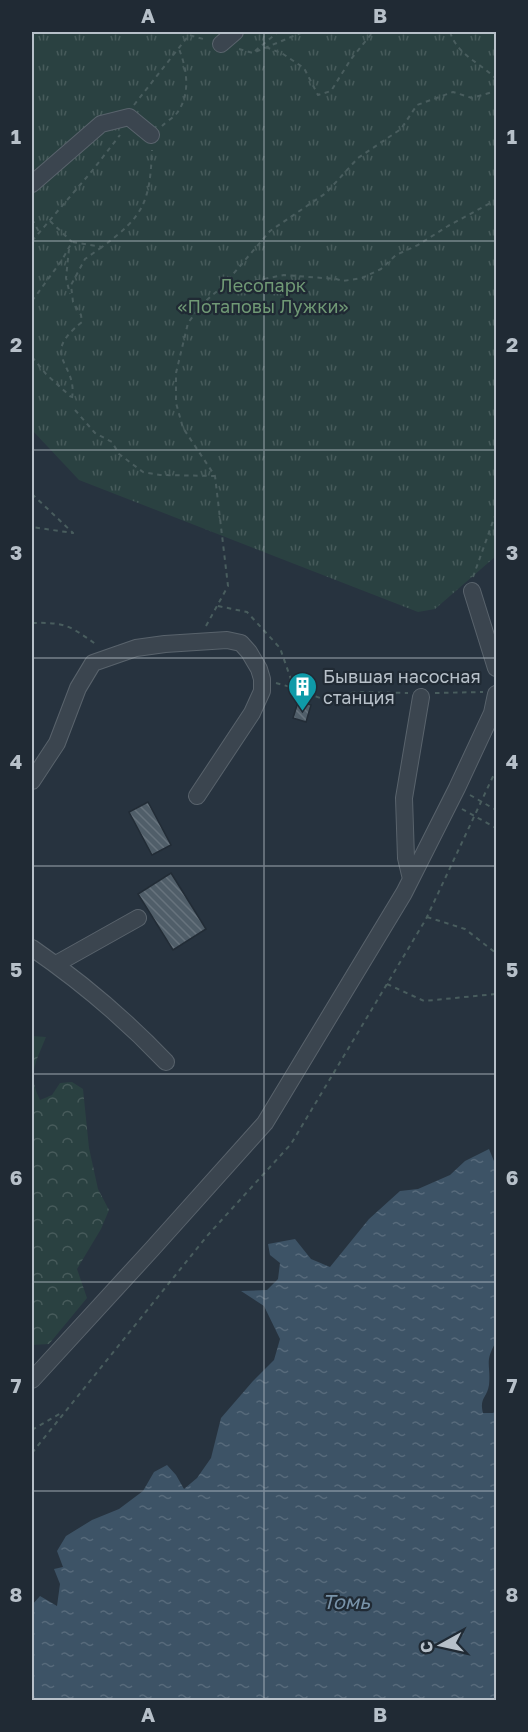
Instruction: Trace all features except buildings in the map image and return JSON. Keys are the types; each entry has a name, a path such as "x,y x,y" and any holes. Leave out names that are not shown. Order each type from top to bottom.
{"street":[{"path":"221,44 235,32"},
{"path":"32,184 101,124 129,117 151,135"},
{"path":"471,591 496,668"},
{"path":"32,781 57,743 78,688 93,663 136,648 227,640 241,643 259,669 262,691 252,713 197,796"},
{"path":"32,1380 265,1123 411,879 492,713 491,693"},
{"path":"411,879 406,858 404,798 425,694"},
{"path":"56,964 138,918"},
{"path":"32,948 56,964 136,1030 166,1062"}],"path":[{"path":"187,32 189,35 253,53 303,32"},
{"path":"253,53 278,32"},
{"path":"338,32 343,32"},
{"path":"266,47 284,54 303,68 318,95 331,91 351,59 372,33 379,32"},
{"path":"450,32 453,40 467,58 483,66 496,79"},
{"path":"32,241 92,171 125,127 133,106 189,35"},
{"path":"73,303 71,285 85,260 127,228 140,213 151,183 151,135 177,112 187,90 184,63 178,49"},
{"path":"197,642 228,586 215,476 183,428 176,403 176,373 188,323 202,304 222,286 270,231 326,193 358,158 401,129 417,105 453,92 472,98 496,91"},
{"path":"222,286 284,276 343,281 363,278 381,268 396,255 418,245 496,200"},
{"path":"32,219 39,232"},
{"path":"50,221 71,243 102,247"},
{"path":"32,301 62,260 71,243"},
{"path":"32,357 46,374 72,398 74,389 61,360 61,345 72,330 82,322 81,315 73,303 66,278 66,264 71,243"},
{"path":"75,410 95,433 112,442 119,454 143,472 160,475 215,476"},
{"path":"32,494 74,533 32,527"},
{"path":"471,591 477,564 496,513"},
{"path":"218,606 247,612 280,648 294,688"},
{"path":"32,623 70,626 106,651 108,656"},
{"path":"262,679 320,698 357,692 491,693"},
{"path":"453,795 496,810"},
{"path":"453,795 496,828"},
{"path":"427,917 465,929 496,953"},
{"path":"387,984 424,1001 496,994"},
{"path":"32,1430 64,1412"}],"green space":[{"name":"Лесопарк «Потаповы Лужки»","path":"32,32 496,32 496,556 435,609 418,612 79,480 32,430"},
{"path":"32,1036 46,1037 34,1068 34,1083 40,1100 52,1095 60,1083 72,1082 83,1089 89,1148 98,1189 109,1210 101,1229 77,1269 87,1298 49,1344 32,1345"}],"water":[{"name":"Томь","path":"489,1149 496,1166 496,1342 489,1359 489,1385 482,1404 483,1413 496,1411 496,1700 32,1700 32,1605 40,1596 57,1606 60,1584 54,1569 63,1567 57,1551 66,1536 92,1520 119,1509 143,1491 154,1472 167,1465 184,1489 197,1478 211,1458 221,1418 274,1360 280,1339 264,1306 241,1291 267,1290 278,1279 280,1263 270,1255 268,1244 295,1239 311,1259 330,1267 369,1219 400,1191 418,1189 450,1175 465,1161"}],"place":[{"name":"Бывшая насосная станция","path":"302,712"}]}
